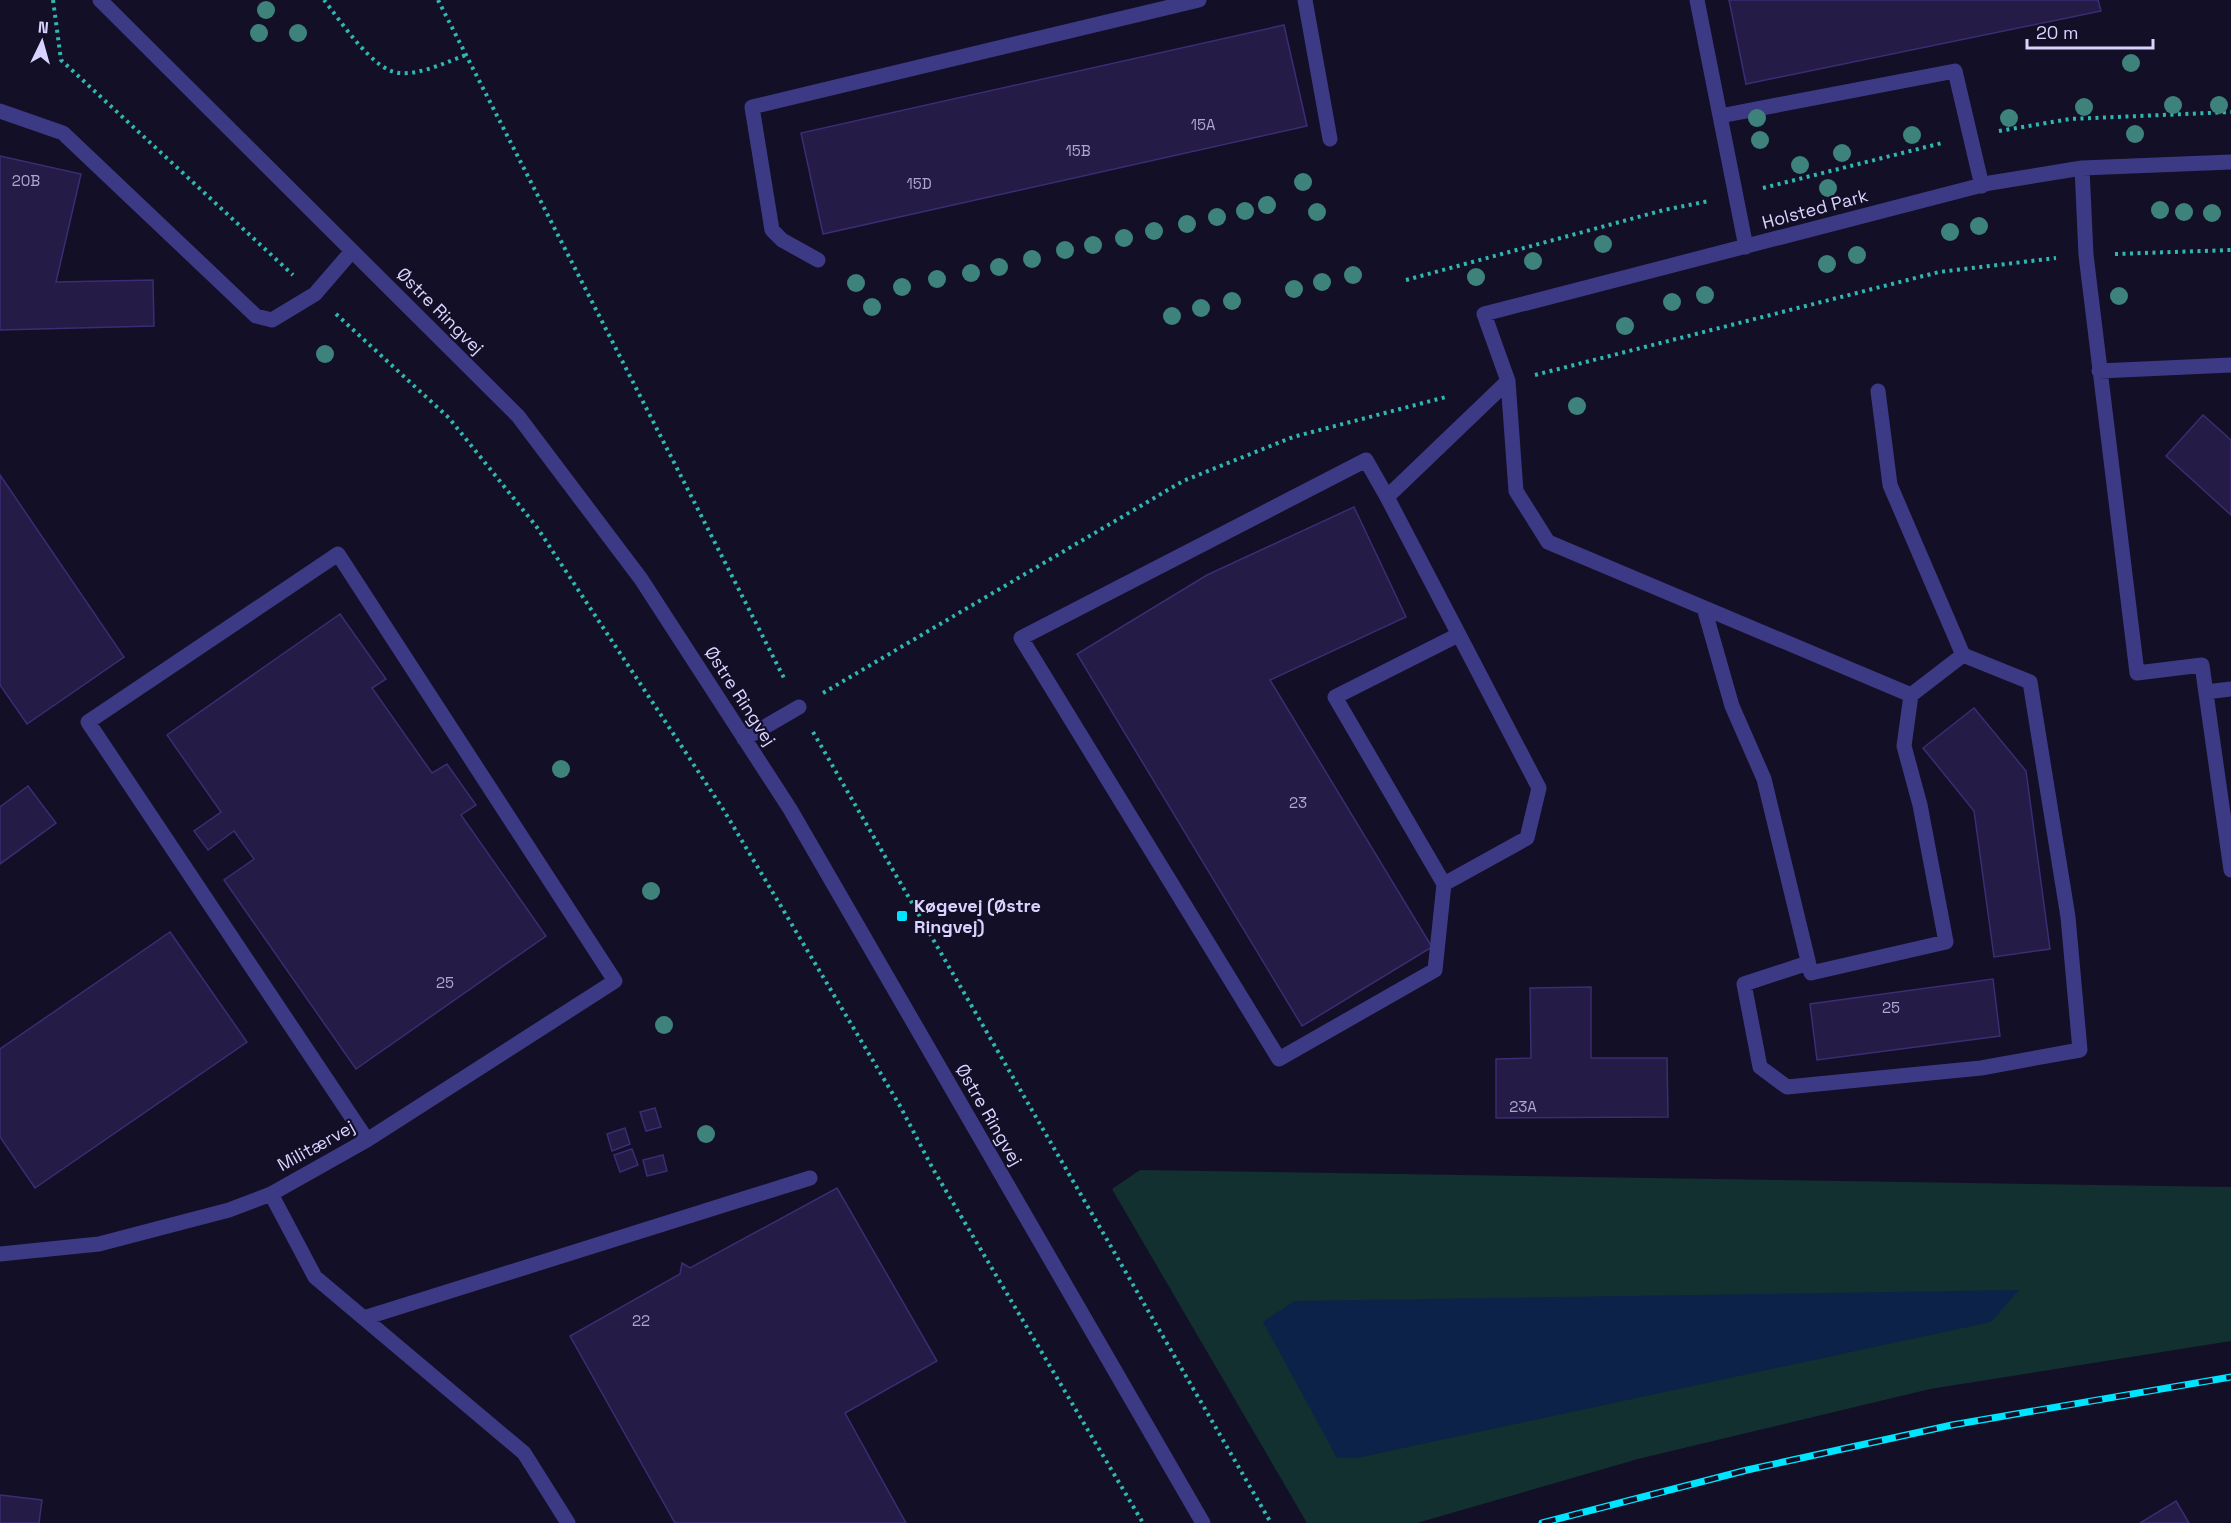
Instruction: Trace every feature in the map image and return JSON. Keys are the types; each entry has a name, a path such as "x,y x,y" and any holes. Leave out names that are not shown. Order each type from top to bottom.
{"street":[{"name":"Østre Ringvej","path":"100,0 518,416 641,579 796,819 1203,1523"},
{"path":"818,260 782,240 772,230 752,107 1199,0"},
{"path":"1305,0 1330,139"},
{"path":"1697,0 1746,247"},
{"path":"1720,116 1955,71 1982,186"},
{"path":"0,111 63,134 256,316 272,320 315,294 352,251"},
{"name":"Holsted Park","path":"1508,381 1484,314 1982,186 2082,168 2231,162"},
{"path":"2082,168 2086,255 2137,673 2202,665 2231,870"},
{"path":"2100,371 2231,365"},
{"path":"1386,497 1508,381"},
{"path":"1508,381 1516,491 1548,542 1911,695"},
{"path":"1808,963 1744,984 1760,1067 1787,1087 1981,1068 2080,1050 2068,917 2030,682 1963,655 1890,485 1878,391"},
{"path":"1444,884 1527,838 1539,788 1366,460 1021,638 1279,1059 1435,970 1444,884 1335,697 1458,635"},
{"name":"Militærvej","path":"0,1254 99,1244 229,1210 271,1194 367,1140 615,981 338,554 88,722 367,1140"},
{"path":"1704,608 1732,706 1764,779 1811,973 1946,942 1920,805 1904,746 1911,695 1963,655"},
{"path":"2206,692 2231,689"},
{"path":"744,739 799,707"},
{"path":"364,1318 810,1178"},
{"path":"271,1194 315,1277 524,1453 568,1523"}],"path":[{"path":"53,0 61,60 449,418 536,526 723,809 900,1106 933,1169 1143,1523"},
{"path":"324,0 369,58 397,74 420,71 466,55"},
{"path":"438,0 799,707 1271,1523"},
{"path":"1406,280 1654,213 1736,195 1970,136 2070,119 2231,112"}],"green space":[{"path":"1140,1170 2231,1187 2231,1341 1930,1389 1638,1459 1417,1523 1307,1523 1112,1189"}],"water":[{"path":"2019,1290 1991,1322 1357,1458 1337,1458 1263,1322 1294,1301"}],"building":[{"path":"1729,0 2098,0 2101,11 1746,84"},
{"path":"1284,25 1307,126 823,234 801,133"},
{"path":"0,156 81,174 56,282 153,280 154,326 0,330"},
{"path":"2203,415 2231,440 2231,515 2166,456"},
{"path":"0,475 124,657 27,724 0,685"},
{"path":"1354,507 1406,617 1270,680 1432,947 1302,1026 1077,654 1207,575"},
{"path":"340,614 386,679 372,688 432,773 447,764 476,805 461,815 546,936 356,1069 224,880 254,859 234,831 208,850 194,831 221,812 167,735"},
{"path":"1974,708 2026,771 2050,949 1994,957 1974,811 1923,748"},
{"path":"28,786 56,823 0,864 0,807"},
{"path":"170,932 247,1042 35,1188 0,1137 0,1049"},
{"path":"1993,979 2000,1036 1817,1060 1810,1004"},
{"path":"1591,987 1591,1058 1667,1058 1668,1117 1496,1118 1496,1059 1531,1058 1530,988"},
{"path":"655,1108 661,1127 646,1131 640,1112"},
{"path":"625,1128 630,1144 612,1151 607,1134"},
{"path":"632,1149 638,1165 620,1172 614,1155"},
{"path":"663,1155 667,1171 647,1176 643,1160"},
{"path":"837,1188 937,1361 845,1413 906,1523 675,1523 570,1336 680,1274 682,1263 690,1268"},
{"path":"0,1495 42,1500 39,1523 0,1523"},
{"path":"2176,1501 2189,1523 2140,1523"}],"railway":[{"path":"1542,1523 1747,1470 1952,1425 2231,1377"}],"place":[{"name":"Køgevej (Østre Ringvej)","path":"902,916"}]}
